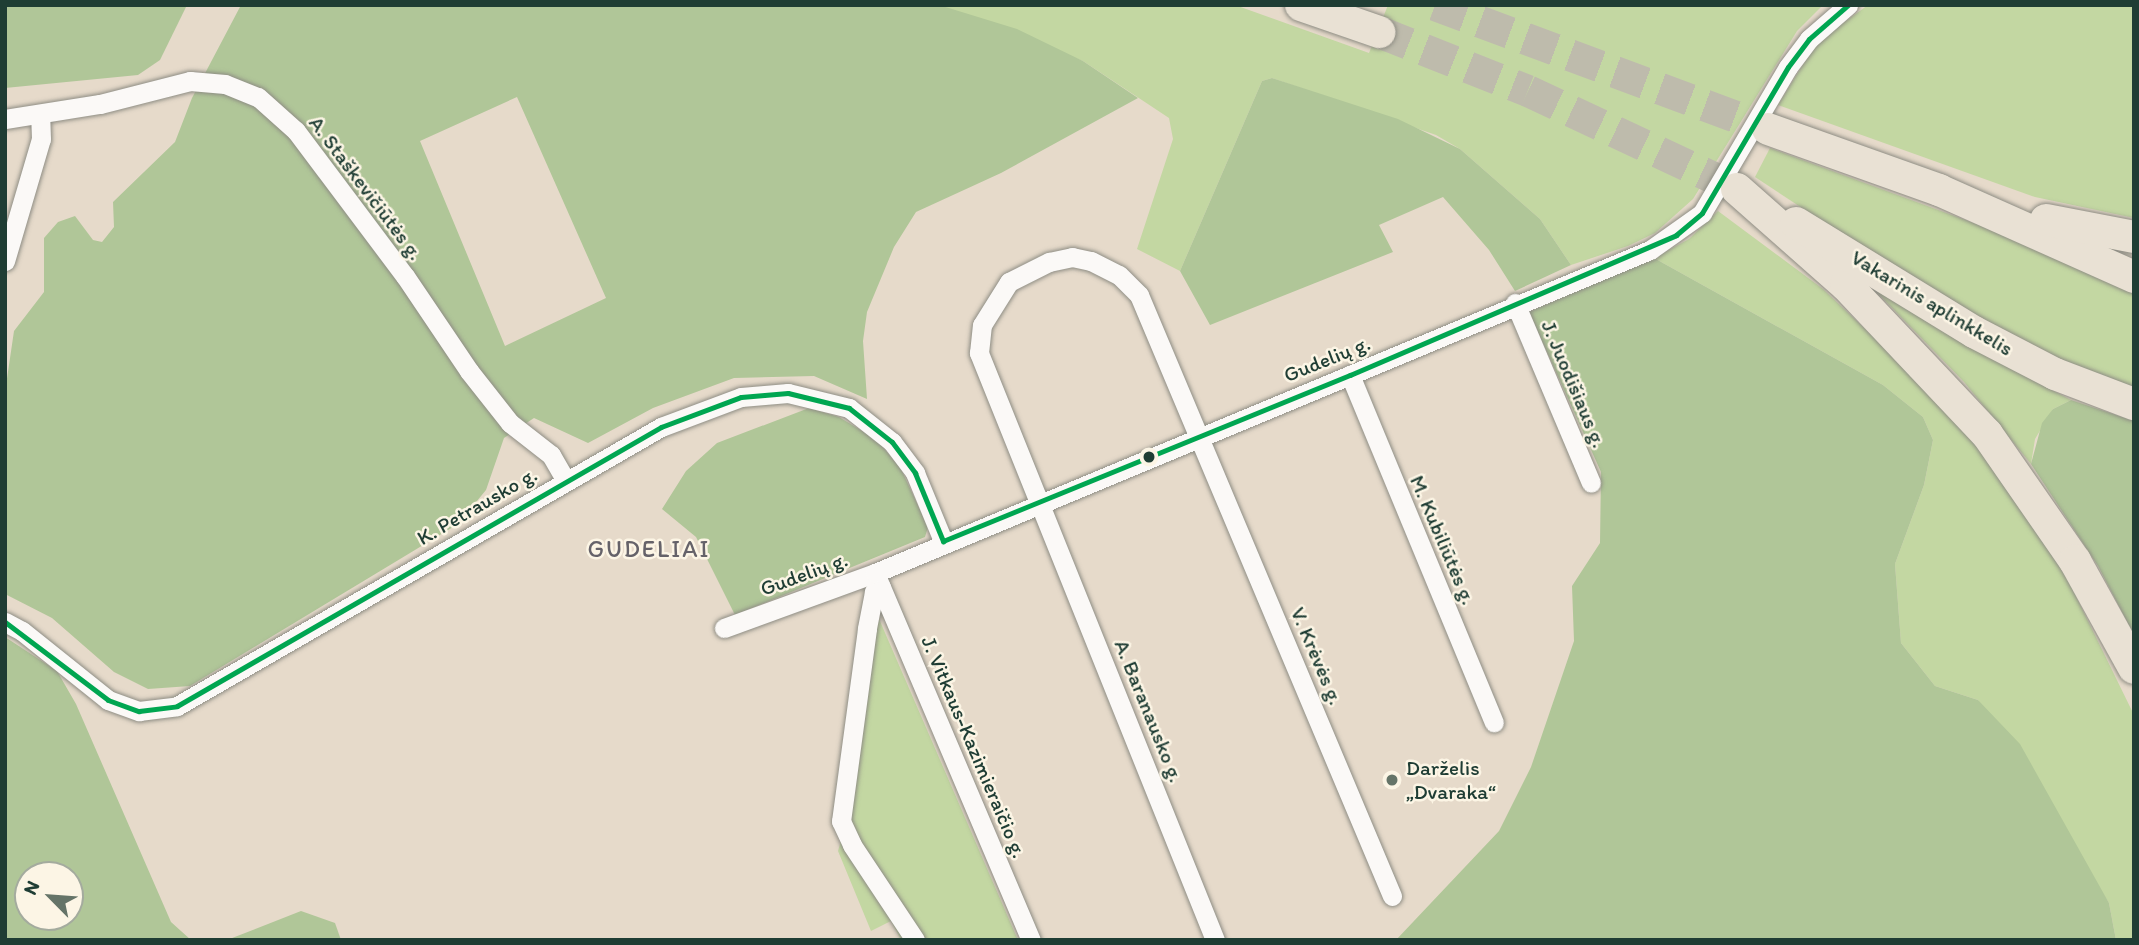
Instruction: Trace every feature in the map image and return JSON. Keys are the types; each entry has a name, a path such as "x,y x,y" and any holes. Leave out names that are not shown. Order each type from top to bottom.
{"highway":[{"path":"1301,5 1379,32"},
{"path":"1768,129 1939,190 2079,229 2134,237"},
{"name":"Vakarinis aplinkkelis","path":"2134,404 2055,374 1974,332 1737,189 1846,285 1987,434 2075,561 2134,668"},
{"path":"1939,190 2134,277"}],"street":[{"name":"Gudelių g.","path":"724,628 878,580 943,541 1199,434 1350,375 1515,303 1650,250 1702,214 1788,66 1809,39 1848,5"},
{"name":"A. Staškevičiūtės g.","path":"5,120 190,81 225,83 258,97 296,131 405,276 476,380 510,423 551,455 566,481"},
{"path":"5,261 41,139 40,114"},
{"name":"V. Krėvės g.","path":"1041,500 979,353 982,325 995,300 1009,282 1035,266 1072,257 1106,267 1130,284 1139,295 1392,896"},
{"name":"J. Juodišiaus g.","path":"1515,303 1591,483"},
{"name":"M. Kubiliūtės g.","path":"1350,375 1494,722"},
{"name":"K. Petrausko g.","path":"5,622 22,631 108,700 157,711 177,706 662,427 706,408 741,397 788,393 849,408 892,442 915,473 943,541"},
{"name":"A. Baranausko g.","path":"1041,500 1215,940"},
{"path":"878,580 867,629 841,821 852,845 915,940"},
{"name":"J. Vitkaus-Kazimieraičio g.","path":"878,580 1031,940"}],"green space":[{"path":"5,5 187,5 160,60 138,75 5,88"},
{"path":"241,5 939,5 1017,29 1083,61 1138,98 1001,173 916,212 894,247 867,312 863,341 867,399 814,376 734,378 653,408 588,443 534,418 504,438 486,490 458,524 190,686 148,689 114,672 52,618 5,594 5,392 14,331 44,292 44,238 58,222 75,216 93,240 102,242 114,227 113,202 175,142 192,98","holes":["517,97 606,298 505,346 420,141"]},
{"path":"939,5 1235,5 1369,53 1388,5 1823,5 1797,31 1693,199 1655,233 1628,246 1571,265 1540,219 1460,149 1436,135 1272,78 1262,81 1180,271 1137,249 1173,139 1169,118 1083,61"},
{"path":"1868,5 2134,5 2134,218 2035,197 1778,105 1817,42"},
{"path":"1272,78 1398,119 1460,149 1540,219 1571,265 1515,291 1489,250 1443,197 1379,225 1393,252 1210,325 1180,271 1262,81"},
{"path":"1770,148 2028,243 2134,293 2134,389 2058,363 1919,285 1755,177"},
{"path":"1718,211 1823,289 1922,383 1991,464 2068,580 2134,715 2134,940 2116,940 2109,903 1978,700 1935,686 1901,643 1895,564 1924,485 1933,440 1923,417 1883,385 1654,258 1689,239"},
{"path":"1654,258 1883,385 1923,417 1933,440 1924,485 1895,564 1901,643 1935,686 1978,700 2020,744 2109,903 2116,940 1396,940 1499,831 1531,767 1574,641 1572,586 1600,543 1601,472 1529,312"},
{"path":"1863,278 1964,344 2071,400 2053,409 2035,439 2031,464 1964,382"},
{"path":"2071,400 2134,421 2134,635 2098,566 2031,464 2042,423 2053,409"},
{"path":"809,408 839,417 877,440 901,469 928,527 925,537 735,615 696,537 662,509 686,471 717,443"},
{"path":"876,612 1018,940 901,940 891,921 871,931 838,851 848,816"},
{"path":"5,637 57,671 76,704 171,922 191,940 5,940"},
{"path":"301,911 335,923 341,940 227,940"}],"tunnel":[{"path":"1435,5 1768,129"},
{"path":"1379,32 1528,91 1737,189"}],"transit line":[{"path":"943,541 1350,375 1676,235 1702,213 1788,67 1809,39 1848,5"},
{"path":"5,622 108,700 139,711 177,706 661,427 741,397 788,393 849,408 892,442 915,473 943,541"}],"place":[{"name":"Darželis „Dvaraka“","path":"1392,780"}],"district":[{"name":"GUDELIAI","path":"649,549"}]}
